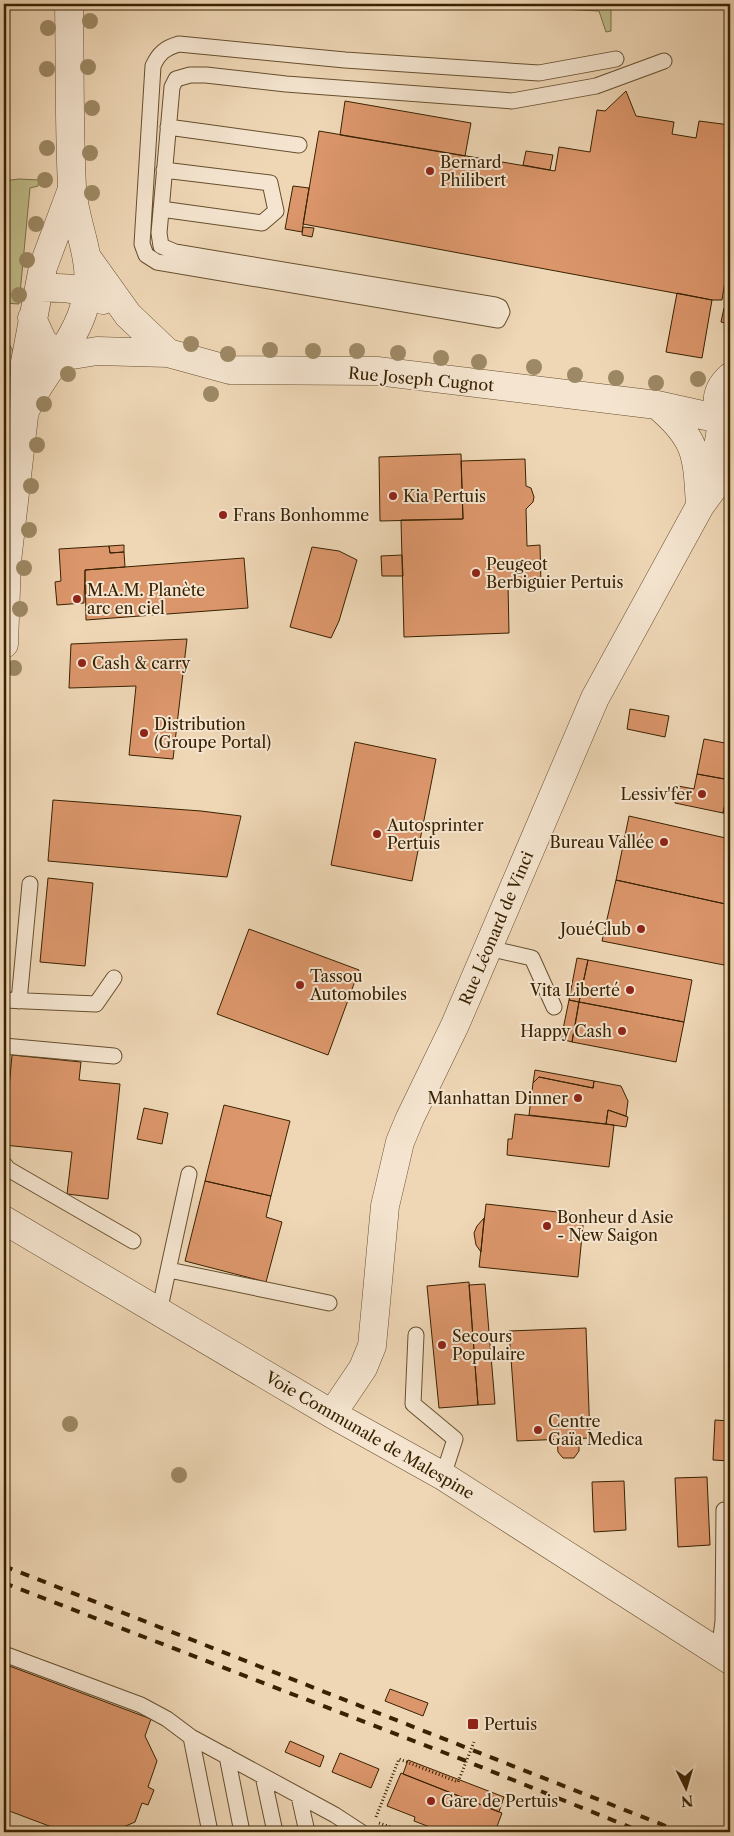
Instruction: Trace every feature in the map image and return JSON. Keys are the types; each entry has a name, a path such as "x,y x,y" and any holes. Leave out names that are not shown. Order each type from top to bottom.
{"street":[{"path":"24,416 35,389 45,372 60,357 82,315 87,292 88,259 72,190 69,4"},
{"path":"4,644 5,566 24,416 25,362 43,267 72,190"},
{"name":"Rue Joseph Cugnot","path":"88,259 128,315 168,353"},
{"name":"Rue Joseph Cugnot","path":"39,288 64,287 87,292 128,315"},
{"path":"32,318 43,342 60,357"},
{"name":"Rue Joseph Cugnot","path":"60,357 97,351 168,353 230,370 377,371 666,407 726,399"},
{"path":"700,506 717,454 726,399"},
{"path":"666,407 693,445 698,461 700,506"},
{"name":"Rue Léonard de Vinci","path":"332,1414 363,1368 372,1346 382,1224 391,1175 400,1142 455,1025 595,698 700,506 730,465"},
{"name":"Voie Communale de Malespine","path":"4,1220 332,1414 443,1476 725,1656"}],"lane":[{"path":"616,59 539,73 345,60 179,44 167,48 158,54 153,66 142,244 146,256 157,262 498,320 502,312 500,307 494,305 175,252 162,246 159,233 164,170 172,87 176,79 190,75 512,102 596,86 664,61"},
{"path":"168,126 299,145"},
{"path":"161,209 262,223 276,211 270,183 164,170"},
{"path":"20,1001 30,884"},
{"path":"488,948 532,958 554,1007"},
{"path":"4,1000 96,1004 114,978"},
{"path":"4,1046 114,1056"},
{"path":"4,1164 16,1174 133,1242"},
{"path":"159,1312 189,1174"},
{"path":"168,1270 330,1303"},
{"path":"416,1335 413,1404 455,1440 443,1476"},
{"path":"724,1510 723,1621 725,1656"},
{"path":"4,1654 141,1705 168,1719 191,1737 335,1815 361,1832"},
{"path":"191,1737 210,1832"},
{"path":"227,1756 242,1832"},
{"path":"263,1776 275,1832"},
{"path":"299,1796 307,1832"},
{"path":"335,1815 339,1832"}],"path":[{"path":"404,1832 375,1821 399,1758 458,1782 474,1742"}],"shaded area":[{"path":"520,4 611,4 611,31 606,32 599,11 519,7"},
{"path":"19,179 39,180 38,186 30,188 19,304 4,303 4,181"},
{"path":"4,338 13,350 5,415 4,415"}],"building":[{"path":"626,91 636,116 674,122 672,134 696,138 699,121 730,125 730,250 722,300 712,300 303,224 319,131 555,171 559,147 590,152 597,110 605,111"},
{"path":"345,101 471,123 465,156 340,135"},
{"path":"526,151 553,155 550,170 523,165"},
{"path":"293,186 309,188 302,232 285,229"},
{"path":"303,227 314,228 312,237 302,235"},
{"path":"677,293 712,300 702,358 666,352"},
{"path":"724,308 730,309 730,324 721,322"},
{"path":"461,454 463,519 380,521 379,457"},
{"path":"525,459 526,486 531,488 534,497 533,502 526,509 527,546 540,545 541,584 508,584 509,633 404,637 401,520 463,519 461,461"},
{"path":"124,545 124,552 110,553 109,546"},
{"path":"109,546 110,553 124,552 125,567 85,570 84,603 57,605 55,582 61,581 59,549"},
{"path":"312,547 339,551 357,560 339,621 331,638 290,627"},
{"path":"402,555 403,576 382,576 381,556"},
{"path":"244,558 248,608 86,620 85,570"},
{"path":"187,639 173,759 129,755 136,686 69,688 71,644"},
{"path":"630,709 669,716 665,737 627,729"},
{"path":"704,739 730,744 730,780 697,774"},
{"path":"355,742 436,759 412,881 331,865"},
{"name":"Lessiv'fer","path":"697,774 730,780 723,813 675,803 678,786 694,789"},
{"path":"726,799 730,800 730,815 723,813"},
{"path":"53,800 201,811 241,816 227,877 48,861"},
{"path":"629,816 730,839 730,905 616,880"},
{"path":"48,878 93,883 85,966 40,962"},
{"path":"616,880 730,905 730,936 724,965 602,941"},
{"path":"249,929 359,970 328,1055 217,1014"},
{"path":"577,958 588,960 579,1002 569,1000"},
{"path":"588,960 692,980 684,1022 579,1002"},
{"path":"569,1000 579,1002 572,1042 561,1039"},
{"path":"579,1002 684,1022 676,1062 572,1042"},
{"path":"12,1055 81,1062 79,1080 120,1084 108,1199 67,1194 72,1152 4,1145"},
{"path":"535,1070 594,1081 593,1088 539,1077 533,1083"},
{"path":"539,1077 593,1088 594,1081 621,1086 628,1101 626,1116 608,1110 606,1124 529,1115 533,1083"},
{"path":"224,1105 290,1121 271,1196 205,1181"},
{"path":"144,1108 168,1113 162,1144 137,1139"},
{"path":"608,1110 628,1117 626,1127 606,1124"},
{"path":"515,1114 614,1125 609,1167 507,1155 508,1139 512,1139"},
{"path":"205,1181 271,1196 266,1217 282,1222 266,1282 185,1261"},
{"path":"486,1204 584,1215 578,1277 479,1267"},
{"path":"484,1218 481,1252 476,1245 474,1233"},
{"path":"469,1282 478,1405 439,1408 427,1286"},
{"path":"485,1284 495,1404 478,1405 469,1285"},
{"path":"586,1328 590,1438 517,1441 509,1331"},
{"path":"715,1420 730,1421 730,1461 713,1460"},
{"path":"579,1438 579,1451 574,1458 563,1458 558,1452 557,1439"},
{"path":"707,1477 710,1545 678,1547 675,1478"},
{"path":"624,1481 626,1530 594,1532 592,1482"},
{"path":"4,1664 151,1719 145,1736 157,1761 148,1787 154,1790 148,1805 142,1803 135,1822 114,1831 110,1829 109,1832 65,1832 4,1809"},
{"path":"390,1689 428,1703 423,1716 385,1701"},
{"path":"290,1741 324,1756 320,1767 285,1752"},
{"path":"340,1753 379,1769 371,1788 332,1772"},
{"path":"408,1760 504,1797 499,1812 403,1774"},
{"name":"Gare de Pertuis","path":"401,1773 502,1813 495,1832 443,1832 414,1821 415,1817 387,1806"},
{"path":"541,1828 553,1832 539,1832"}],"railway":[{"path":"4,1566 681,1832"},
{"path":"4,1583 466,1761 642,1832"}],"place":[{"name":"Bernard Philibert","path":"430,171"},
{"name":"Kia Pertuis","path":"393,496"},
{"name":"Frans Bonhomme","path":"223,515"},
{"name":"Peugeot Berbiguier Pertuis","path":"476,573"},
{"name":"M.A.M. Planète arc en ciel","path":"77,599"},
{"name":"Cash & carry","path":"82,663"},
{"name":"Distribution (Groupe Portal)","path":"144,733"},
{"name":"Lessiv'fer","path":"702,794"},
{"name":"Autosprinter Pertuis","path":"377,834"},
{"name":"Bureau Vallée","path":"664,842"},
{"name":"JouéClub","path":"641,929"},
{"name":"Tassou Automobiles","path":"300,985"},
{"name":"Vita Liberté","path":"630,990"},
{"name":"Happy Cash","path":"622,1031"},
{"name":"Manhattan Dinner","path":"578,1098"},
{"name":"Bonheur d Asie - New Saigon","path":"547,1226"},
{"name":"Secours Populaire","path":"442,1345"},
{"name":"Centre Gaïa Medica","path":"538,1430"},
{"name":"Pertuis","path":"473,1724"},
{"name":"Gare de Pertuis","path":"431,1801"}]}
